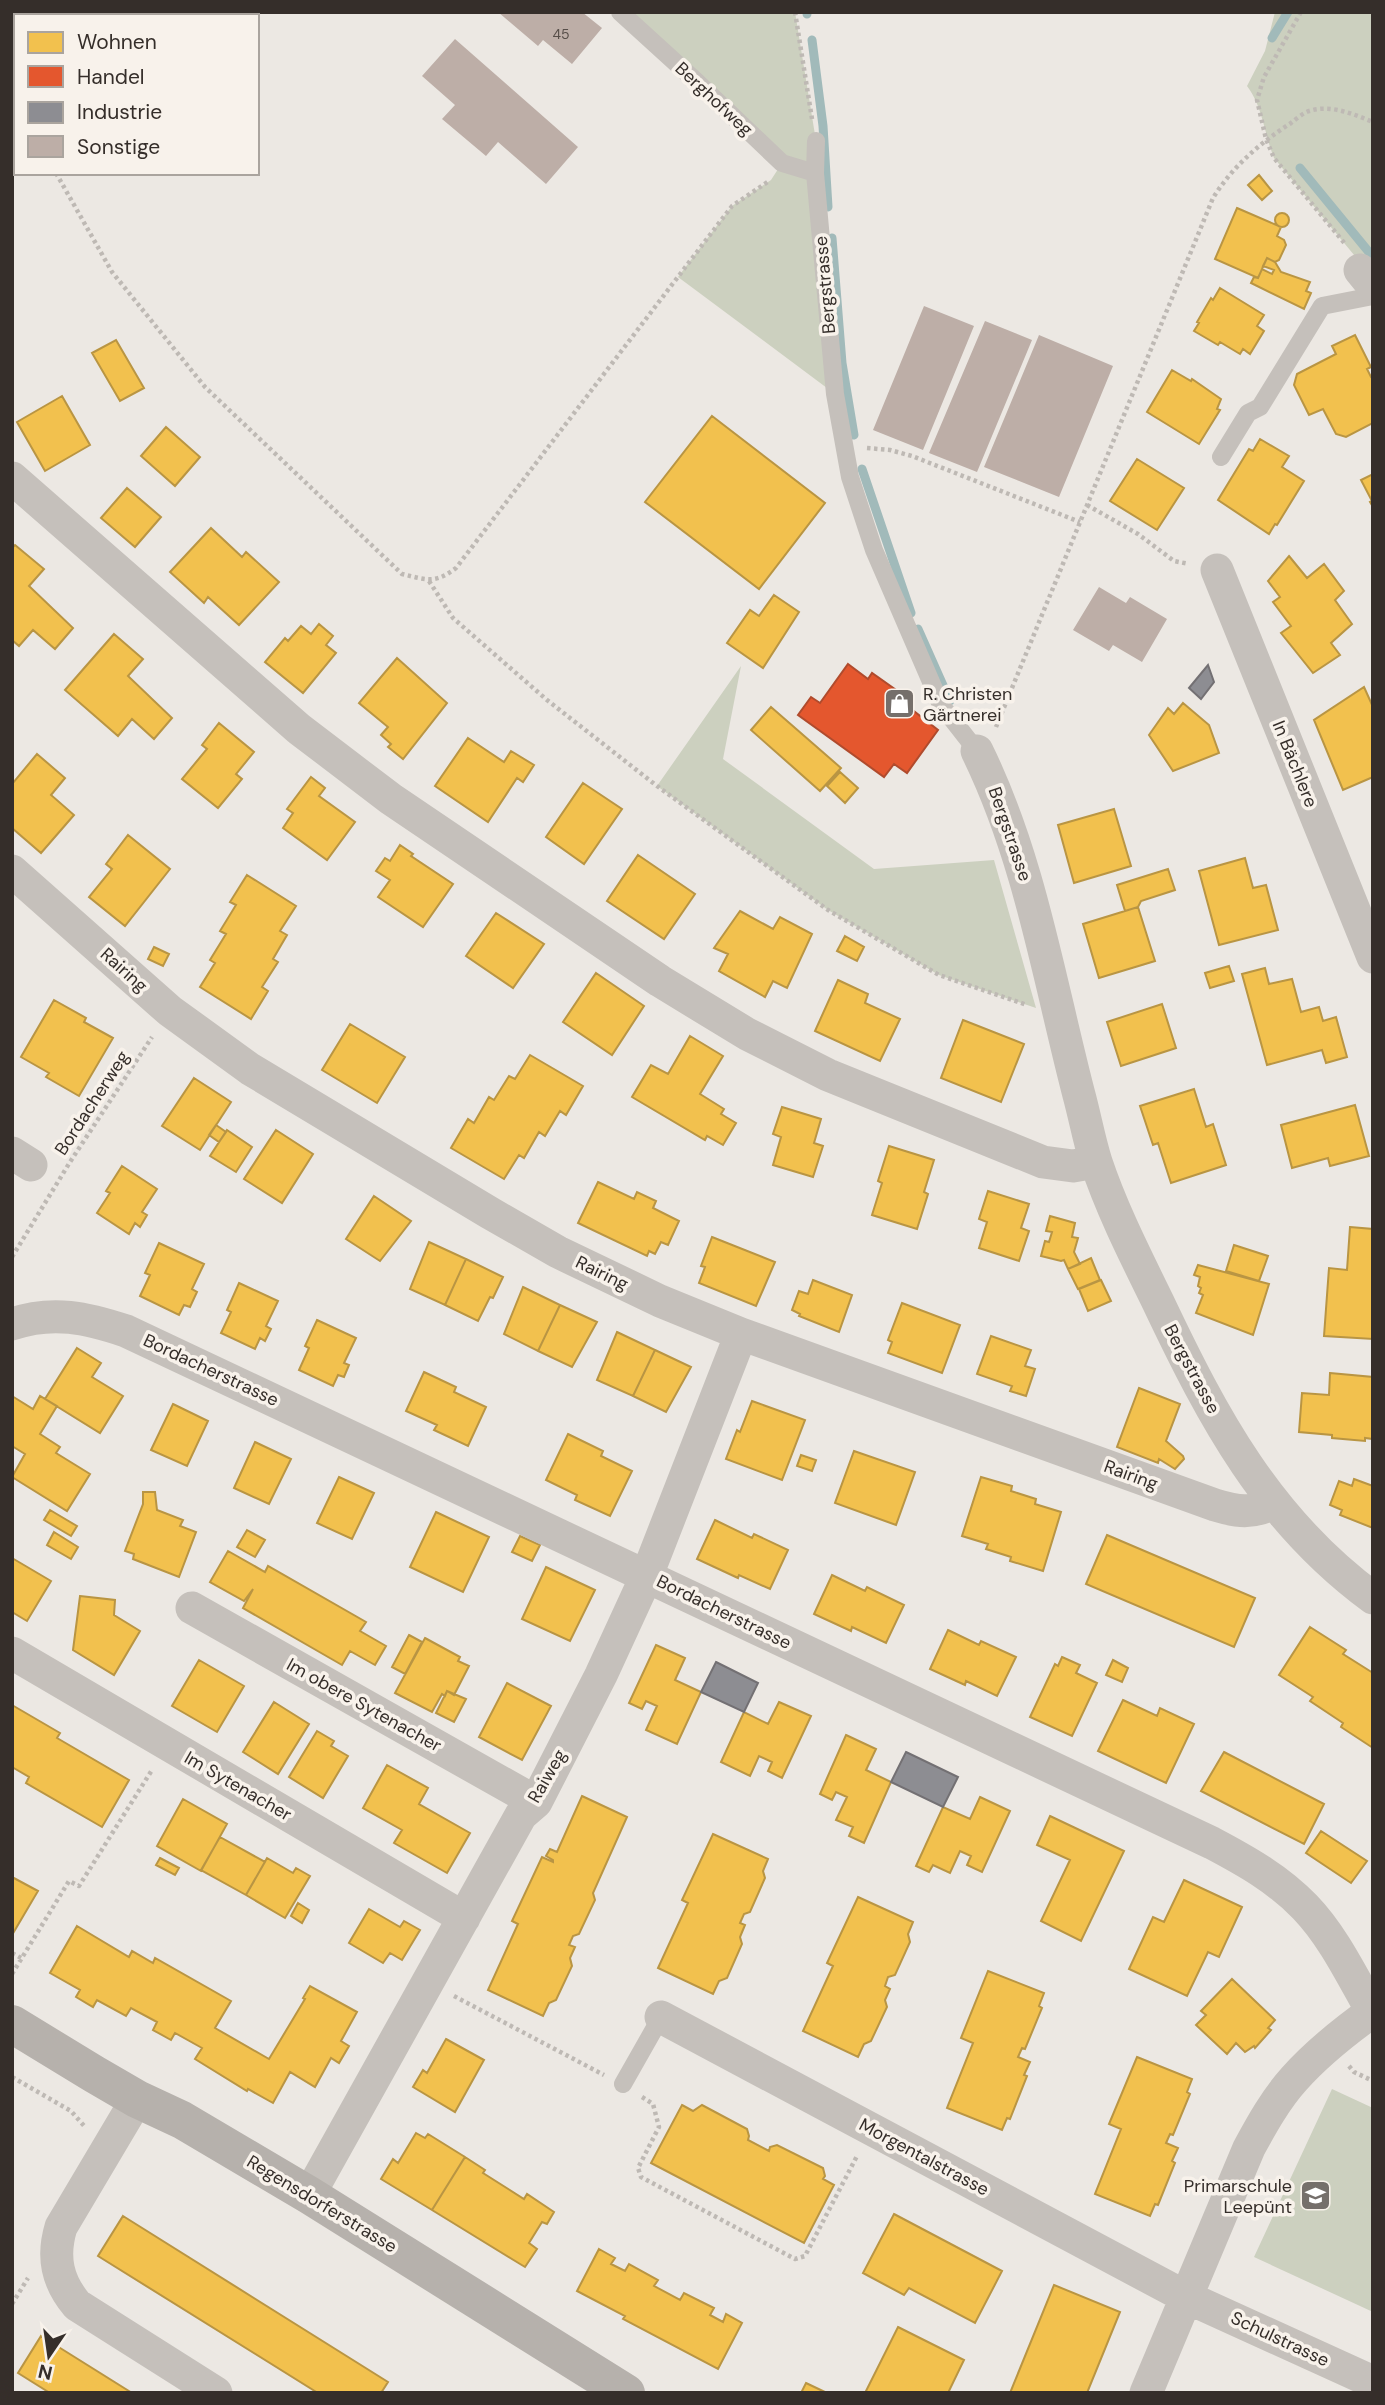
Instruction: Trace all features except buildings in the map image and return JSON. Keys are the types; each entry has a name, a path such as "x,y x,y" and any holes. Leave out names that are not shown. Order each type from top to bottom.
{"street":[{"path":"12,478 299,729 391,799 660,981 747,1034 828,1075 1043,1161 1073,1166 1096,1162"},
{"name":"In Bächlere","path":"1217,570 1373,957"},
{"name":"Bergstrasse","path":"977,751 990,777 1022,861 1096,1162 1138,1261 1188,1366 1251,1474 1305,1540 1373,1598"},
{"name":"Rairing","path":"12,871 170,1011 250,1069 558,1252 660,1301 741,1334 1215,1505 1247,1513 1273,1503"},
{"name":"Bordacherstrasse","path":"12,1324 31,1318 86,1318 126,1331 1212,1843 1256,1866 1307,1909 1334,1946 1373,2011"},
{"name":"Raiweg","path":"309,2195 521,1815 536,1802 601,1675 647,1576 741,1334"},
{"name":"Im obere Sytenacher","path":"192,1608 536,1802"},
{"name":"Im Sytenacher","path":"12,1653 464,1918"},
{"path":"1146,2393 1249,2147 1268,2114 1293,2079 1332,2043 1373,2011"},
{"name":"Morgentalstrasse","path":"661,2017 1186,2297"},
{"name":"Regensdorferstrasse","path":"12,2024 137,2099 182,2120 309,2195 626,2393"},
{"path":"137,2099 61,2227 56,2243 59,2277 66,2292 78,2305 216,2393"},
{"name":"Schulstrasse","path":"1186,2297 1373,2382"}],"lane":[{"name":"Berghofweg","path":"620,12 782,163 815,173"},
{"name":"Bergstrasse","path":"816,141 815,173 835,394 850,477 874,550 941,705 977,751"},
{"path":"1221,457 1248,413 1260,407 1322,306 1368,284"},
{"path":"623,2084 661,2017"}],"path":[{"path":"795,12 816,141"},
{"path":"1301,12 1264,76 1257,100 1266,139 1274,158 1359,261 1368,284"},
{"path":"977,751 995,728 1213,198 1225,179 1266,139 1308,111 1329,109 1348,112 1373,122"},
{"path":"56,175 111,272 205,387 402,574 429,581 442,578 456,568 732,206 772,180 782,163"},
{"path":"845,451 872,448 912,456 1080,522"},
{"path":"1087,505 1138,534 1174,561 1217,570"},
{"path":"429,581 453,618 547,700 657,786 828,910 939,975 1059,1019"},
{"name":"Bordacherweg","path":"62,1177 147,1045"},
{"path":"12,1256 53,1193"},
{"path":"12,1974 69,1881 79,1886 168,1745"},
{"path":"12,1953 21,1958"},
{"path":"428,1983 623,2084 653,2104 659,2127 638,2168 641,2177 795,2259 805,2256 871,2129"},
{"path":"1346,2062 1354,2072 1373,2081"},
{"path":"12,2077 71,2111 107,2151"}],"green space":[{"path":"620,12 795,12 816,141 835,394 678,277 732,206 771,180 782,163"},
{"path":"1275,12 1373,12 1373,286 1359,261 1274,158 1260,111 1247,86 1265,51"},
{"path":"741,666 723,759 874,869 994,860 1036,1008 939,975 828,910 657,786"},
{"path":"1332,2089 1373,2108 1373,2312 1254,2257"}],"waterway":[{"path":"1272,38 1288,12"},
{"path":"812,40 823,126 828,207"},
{"path":"1300,168 1373,257"},
{"path":"832,238 842,363 854,435"},
{"path":"862,469 911,613"},
{"path":"918,629 950,701"}],"place":[{"name":"R. Christen Gärtnerei","path":"900,704"},
{"name":"Primarschule Leepünt","path":"1315,2196"}]}
